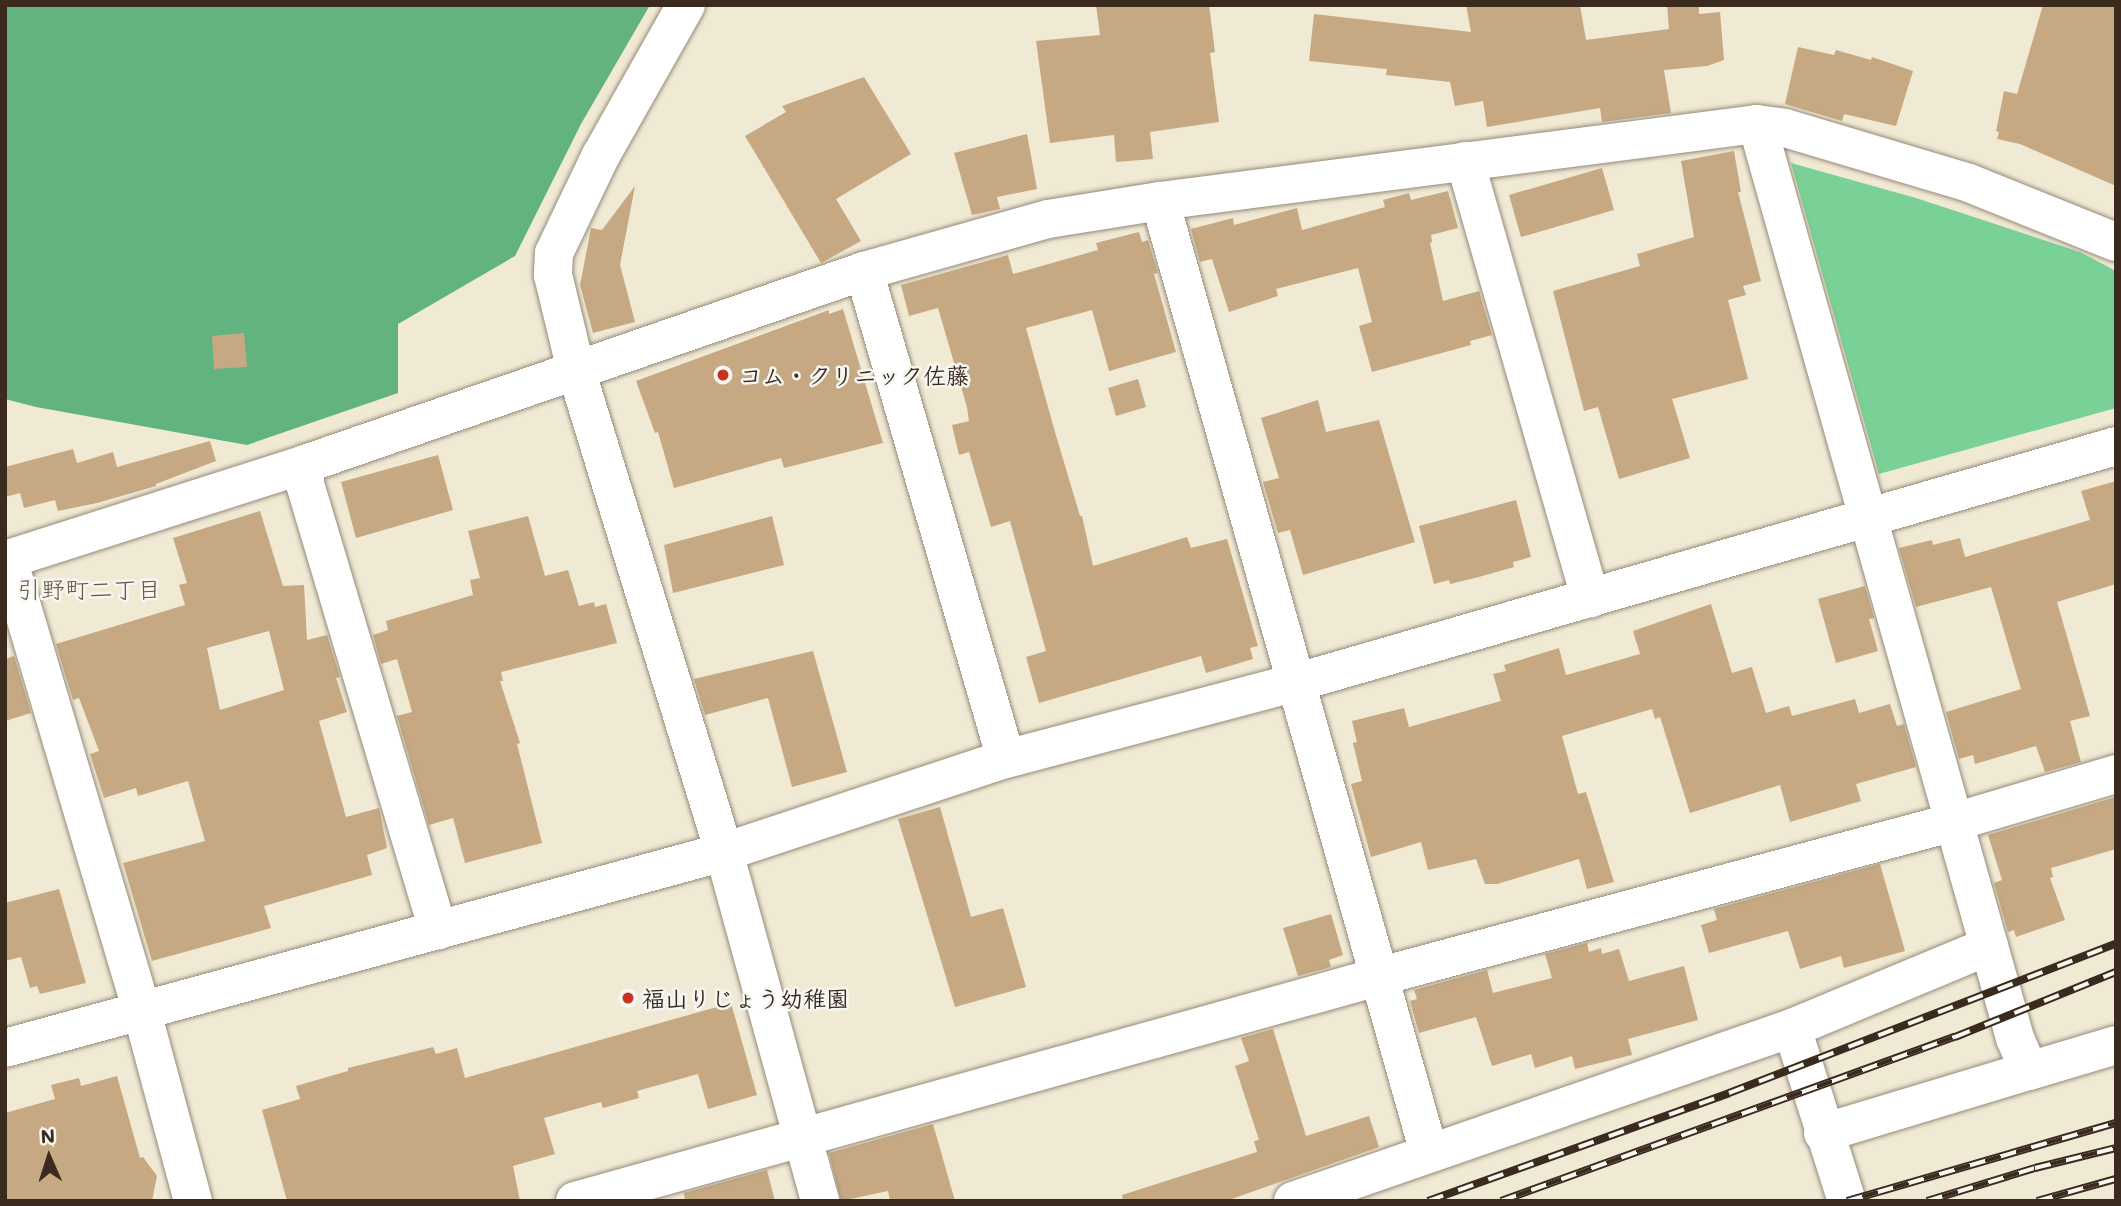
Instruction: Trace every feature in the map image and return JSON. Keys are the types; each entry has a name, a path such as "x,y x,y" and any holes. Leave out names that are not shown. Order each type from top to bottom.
{"street":[{"path":"685,5 601,155 554,253 553,275 576,370 724,852 820,1201"},
{"path":"1757,124 2015,1038 2029,1071"},
{"path":"193,1201 142,1013 7,559 305,464 864,271 1048,219 1160,201 1757,124 1785,128 1969,183 2116,242"},
{"path":"1465,161 1590,598"},
{"path":"1160,201 1429,1153"},
{"path":"864,271 1006,759"},
{"path":"5,1048 142,1013 724,852 1006,759 1298,682 2116,446"},
{"path":"305,464 306,484 438,931"},
{"path":"575,1201 1381,976 1954,822 2116,774"},
{"path":"1293,1201 1792,1028 1989,946"},
{"path":"1792,1028 1823,1133 1847,1201"},
{"path":"1823,1133 2116,1045"}],"green space":[{"path":"5,5 650,5 581,124 515,256 398,324 398,393 247,445 5,399"},
{"path":"1791,163 1916,198 2080,252 2116,271 2116,408 1879,474"}],"building":[{"path":"1096,5 1209,5 1215,52 1210,53 1219,122 1150,132 1153,159 1116,162 1114,135 1050,143 1036,41 1100,35"},
{"path":"1466,5 1580,5 1586,40 1669,29 1667,5 1699,5 1699,14 1720,12 1724,60 1707,66 1664,70 1671,113 1602,122 1600,108 1487,127 1483,101 1455,106 1450,82 1386,75 1387,69 1309,61 1314,14 1471,32"},
{"path":"2043,5 2116,5 2116,186 2020,144 1997,139 1999,132 1996,131 2004,91 2017,94"},
{"path":"1798,47 1834,55 1836,50 1871,60 1872,57 1913,71 1896,126 1844,114 1842,121 1785,104"},
{"path":"864,77 911,154 836,199 861,241 821,263 745,136 786,112 782,106"},
{"path":"1027,134 1037,189 997,197 1000,209 972,215 954,153"},
{"path":"1734,151 1741,192 1738,192 1761,281 1743,286 1746,295 1728,300 1748,379 1672,399 1690,458 1619,479 1598,407 1584,411 1553,291 1640,266 1637,254 1694,237 1681,161"},
{"path":"1602,168 1614,210 1521,237 1509,195"},
{"path":"635,186 620,265 635,322 593,333 580,285 591,228 602,230"},
{"path":"1448,191 1458,228 1431,235 1430,243 1443,301 1479,291 1492,335 1470,341 1471,345 1372,372 1359,326 1372,322 1358,268 1276,289 1278,296 1229,312 1212,259 1200,262 1191,229 1233,218 1234,225 1297,208 1302,230 1385,207 1383,200 1409,193 1411,200"},
{"path":"1139,232 1142,242 1148,240 1158,273 1154,274 1176,352 1109,371 1092,310 1026,328 1082,516 1093,566 1187,537 1191,548 1227,539 1258,646 1250,648 1253,659 1206,673 1201,656 1039,703 1026,657 1046,651 1010,521 991,527 969,452 959,455 952,425 969,421 967,407 938,308 909,316 901,285 1008,255 1013,274 1098,250 1096,243"},
{"path":"843,309 883,443 784,468 781,458 674,488 658,432 655,433 636,381 829,310 829,314"},
{"path":"244,333 247,367 214,369 212,336"},
{"path":"1138,379 1146,407 1116,416 1108,388"},
{"path":"1318,400 1326,432 1379,420 1415,542 1303,575 1290,530 1278,533 1263,482 1279,478 1261,418"},
{"path":"210,441 216,461 156,486 97,503 58,511 55,500 24,508 20,493 5,497 5,467 73,449 77,463 113,452 117,467"},
{"path":"438,455 453,510 356,538 341,482"},
{"path":"2116,481 2116,584 2057,602 2090,716 2070,721 2081,762 2045,772 2036,746 1975,764 1973,755 1959,759 1946,712 2021,689 1991,587 1916,607 1899,548 1932,540 1933,545 1960,538 1965,557 2090,520 2081,491"},
{"path":"1516,500 1531,557 1513,562 1514,567 1475,578 1450,584 1449,580 1434,584 1419,526"},
{"path":"260,511 283,586 304,585 307,640 327,635 340,677 336,678 347,712 319,721 346,817 379,808 387,848 367,855 372,875 264,906 271,928 152,961 123,863 205,841 188,781 138,796 136,788 104,798 90,754 99,751 79,698 73,700 56,644 185,605 179,585 187,583 173,538","holes":["269,631 284,690 220,710 207,648"]},
{"path":"528,516 545,576 568,570 579,606 594,602 595,607 606,604 617,643 501,672 503,681 500,681 520,743 517,744 542,843 465,863 453,818 429,825 397,716 412,712 397,659 381,664 373,635 388,630 386,621 473,595 470,580 480,578 468,531"},
{"path":"772,516 784,565 673,593 664,545"},
{"path":"1865,586 1874,618 1869,619 1878,651 1836,663 1818,599"},
{"path":"1711,604 1732,673 1752,667 1766,713 1789,706 1792,716 1855,699 1859,713 1890,704 1897,726 1904,724 1916,767 1856,784 1861,801 1790,822 1780,785 1690,813 1660,717 1655,719 1652,709 1562,736 1578,794 1586,792 1614,882 1587,889 1579,859 1497,884 1485,884 1476,859 1428,870 1421,842 1371,857 1351,784 1362,781 1353,743 1357,742 1352,721 1404,708 1409,727 1501,701 1493,674 1506,671 1504,665 1559,648 1566,675 1640,654 1633,631"},
{"path":"813,651 847,772 792,787 768,698 705,715 694,679"},
{"path":"14,656 31,713 5,721 5,659"},
{"path":"2116,797 2116,849 2051,868 2053,877 2050,878 2065,920 2016,937 2014,930 2008,932 1994,883 2002,880 1988,835"},
{"path":"940,807 971,917 1003,908 1026,987 955,1007 898,819"},
{"path":"1880,864 1905,951 1844,968 1841,956 1800,969 1788,931 1709,953 1701,925 1717,920 1714,909"},
{"path":"59,889 86,983 40,994 37,986 30,988 21,957 5,961 5,903"},
{"path":"1331,914 1343,955 1329,960 1331,967 1298,976 1283,928"},
{"path":"1587,943 1589,952 1601,948 1602,954 1619,949 1629,981 1684,966 1698,1020 1628,1039 1632,1055 1575,1069 1572,1056 1535,1068 1531,1054 1492,1066 1476,1017 1419,1033 1410,1001 1417,999 1414,990 1487,970 1493,993 1552,978 1545,954"},
{"path":"731,1003 757,1095 708,1109 698,1074 637,1091 639,1098 603,1108 601,1102 544,1118 555,1154 513,1166 520,1201 287,1201 262,1110 300,1099 296,1086 348,1071 348,1068 433,1047 436,1054 457,1048 465,1078"},
{"path":"1273,1029 1306,1136 1369,1116 1379,1147 1226,1201 1123,1201 1122,1195 1257,1152 1254,1141 1259,1140 1235,1066 1249,1061 1241,1038"},
{"path":"117,1076 140,1158 143,1157 157,1176 152,1201 5,1201 5,1113 55,1099 51,1085 79,1078 81,1086"},
{"path":"933,1124 955,1201 890,1201 888,1191 841,1201 829,1153"},
{"path":"767,1170 775,1201 685,1201 684,1193"}],"railway":[{"path":"1428,1201 1729,1093 2116,944"},
{"path":"1501,1201 1955,1037 2116,972"},
{"path":"1847,1201 2116,1123"},
{"path":"1927,1201 2035,1168 2116,1148"},
{"path":"2037,1201 2116,1179"}],"place":[{"name":"コム・クリニック佐藤","path":"723,375"},
{"name":"福山りじょう幼稚園","path":"628,998"}],"district":[{"name":"引野町二丁目","path":"89,589"}]}
